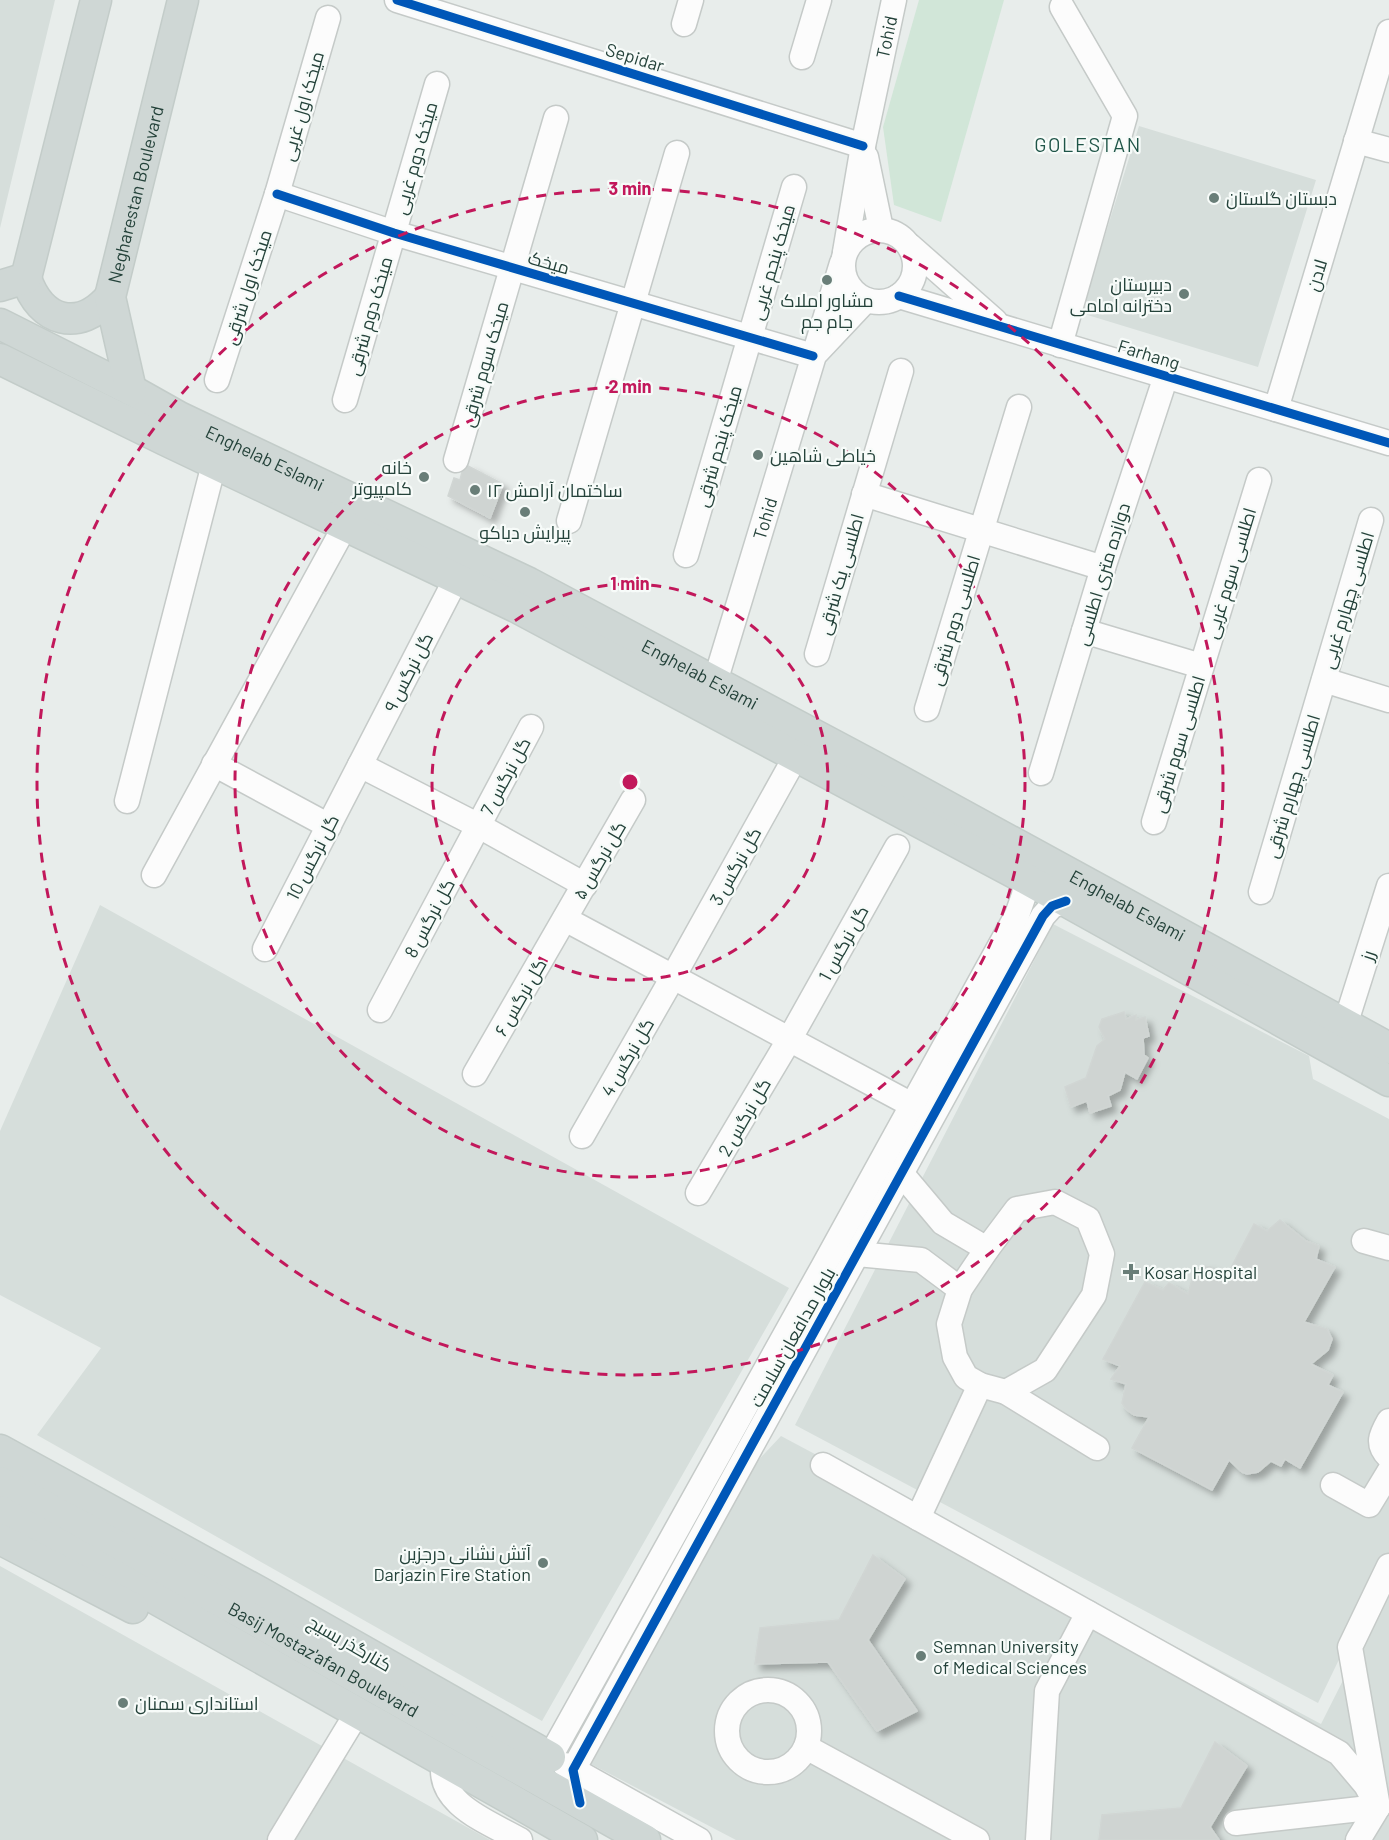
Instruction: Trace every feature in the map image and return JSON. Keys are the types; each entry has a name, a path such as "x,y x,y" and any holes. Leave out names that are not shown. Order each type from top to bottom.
{"main road":[{"path":"96,0 13,282 30,291 38,303 51,315 69,320 86,316 100,309 110,297"},
{"name":"Negharestan Boulevard","path":"131,390 110,297 183,0"},
{"name":"Enghelab Eslami","path":"0,324 523,595 714,682 1026,879 1066,901 1345,1025 1389,1048"},
{"name":"Enghelab Eslami","path":"0,359 456,579 523,595 796,756 868,778 1209,966 1389,1081"},
{"name":"کنارگذر بسیج","path":"0,1450 261,1593 562,1763"},
{"name":"Basij Mostaz'afan Boulevard","path":"0,1482 247,1616 645,1840"},
{"name":"Basij Mostaz'afan Boulevard","path":"0,1511 296,1676 582,1840"},
{"path":"0,1539 201,1643 296,1676"}],"street":[{"name":"Sepidar","path":"397,0 864,146"},
{"path":"684,24 691,0"},
{"path":"802,57 819,0"},
{"name":"Tohid","path":"714,682 843,258 894,0"},
{"path":"1060,345 1125,116 1062,7"},
{"name":"میخک اول غربی","path":"277,194 328,18"},
{"name":"لادن","path":"1276,409 1389,32"},
{"name":"میخک دوم غربی","path":"394,233 437,84"},
{"name":"میخک سوم شرقی","path":"456,460 556,118"},
{"path":"1356,141 1389,150"},
{"name":"Tohid","path":"864,146 881,229"},
{"path":"569,521 677,153"},
{"name":"میخک پنجم غربی","path":"750,338 794,187"},
{"name":"میخک","path":"277,194 394,233 813,356"},
{"name":"میخک اول شرقی","path":"217,380 277,194"},
{"path":"910,246 915,256 916,268 907,289 899,296 888,301 866,300 855,294 848,285 843,275 843,258 851,242 870,230 893,231 902,237 1001,327"},
{"name":"میخک دوم شرقی","path":"345,400 394,233"},
{"name":"Farhang","path":"899,296 1389,443"},
{"name":"Tohid","path":"813,356 866,300"},
{"name":"میخک پنجم شرقی","path":"686,555 750,338"},
{"name":"اطلسی یک شرقی","path":"817,654 901,371"},
{"name":"دوازده متری اطلسی","path":"1041,773 1103,568 1166,376"},
{"name":"اطلسی دوم شرقی","path":"927,709 1019,407"},
{"path":"127,801 214,464"},
{"name":"اطلسی سوم غربی","path":"1202,666 1259,480"},
{"path":"864,494 1103,568"},
{"name":"اطلسی چهارم غربی","path":"1324,680 1371,520"},
{"path":"154,875 345,526"},
{"name":"گل نرگس ۹","path":"360,765 456,579"},
{"path":"1084,631 1202,666"},
{"name":"اطلسی سوم شرقی","path":"1154,822 1202,666"},
{"path":"1324,680 1389,700"},
{"name":"اطلسی چهارم شرقی","path":"1261,892 1324,680"},
{"name":"گل نرگس 7","path":"479,826 531,727"},
{"name":"گل نرگس 3","path":"673,977 796,756"},
{"path":"214,764 328,826"},
{"path":"360,765 479,826 585,885"},
{"name":"گل نرگس 10","path":"265,949 360,765"},
{"name":"گل نرگس ۵","path":"565,919 633,800"},
{"name":"گل نرگس 8","path":"380,1010 479,826"},
{"name":"گل نرگس 1","path":"789,1040 897,847"},
{"name":"بلوار مدافعان سلامت","path":"806,1322 857,1254 901,1173 1027,921 1024,895 1026,879"},
{"name":"رز","path":"1345,1025 1389,886"},
{"name":"بلوار مدافعان سلامت","path":"562,1763 567,1726 806,1322 912,1105 1027,921 1043,916 1052,906 1066,901"},
{"path":"565,919 912,1105"},
{"name":"گل نرگس ۶","path":"475,1074 565,919"},
{"name":"گل نرگس 4","path":"582,1136 673,977"},
{"name":"گل نرگس 2","path":"698,1193 789,1040"},
{"path":"901,1173 944,1223 987,1249"},
{"path":"1006,1392 1045,1370 1094,1295 1102,1254 1088,1219 1054,1202 1017,1209 960,1289 949,1324 955,1357 966,1377 980,1385 1006,1392 1097,1448"},
{"path":"1364,1241 1389,1248"},
{"path":"857,1254 921,1260 960,1289"},
{"name":"بلوار مدافعان سلامت","path":"562,1763 591,1737 781,1366"},
{"path":"918,1518 980,1385"},
{"path":"1389,1422 1380,1438 1380,1445 1389,1457"},
{"path":"823,1465 1339,1753 1366,1785 1378,1807"},
{"path":"1334,1485 1370,1505 1389,1472"},
{"path":"1358,1840 1378,1807 1350,1647 1389,1566"},
{"path":"1038,1840 1047,1691 1088,1613"},
{"path":"280,1840 357,1713"},
{"path":"567,1726 573,1739 591,1737"},
{"path":"806,1747 977,1840"},
{"path":"444,1761 442,1772 445,1787 457,1804 520,1840"},
{"path":"524,1771 562,1763 580,1803"},
{"name":"کنارگذر بسیج","path":"562,1763 699,1840"},
{"path":"1236,1822 1378,1807"}],"shaded area":[{"path":"0,0 55,0 0,228"},
{"path":"1139,126 1316,180 1258,367 1081,313"},
{"path":"100,905 789,1288 542,1721 37,1435 101,1348 0,1295 0,1131"},
{"name":"Kosar Hospital","path":"1053,924 1309,1056 1313,1079 1389,1119 1389,1556 1318,1703 795,1425"},
{"name":"Semnan University of Medical Sciences","path":"781,1436 1321,1724 1389,1589 1389,1840 736,1840 589,1763 749,1470"},
{"name":"استانداری سمنان","path":"0,1566 490,1840 0,1840"}],"green space":[{"path":"919,0 1004,0 941,222 894,205 883,127"}],"building":[{"name":"ساختمان آرامش ۱۲","path":"468,466 503,484 490,518 448,496 454,478 460,480 462,472"},
{"path":"1124,1012 1126,1019 1136,1015 1136,1020 1145,1017 1149,1036 1143,1038 1144,1055 1148,1058 1137,1079 1125,1072 1120,1090 1108,1096 1111,1106 1090,1113 1087,1101 1071,1107 1065,1087 1086,1078 1097,1046 1105,1039 1099,1027 1102,1019"},
{"path":"1280,1220 1306,1241 1319,1246 1316,1259 1335,1267 1304,1322 1327,1329 1332,1339 1328,1350 1311,1364 1333,1375 1328,1385 1343,1392 1300,1468 1285,1459 1281,1466 1271,1461 1258,1472 1247,1474 1229,1460 1212,1490 1132,1448 1149,1417 1134,1415 1126,1409 1122,1403 1126,1384 1111,1379 1120,1366 1103,1359 1145,1282 1163,1290 1169,1283 1188,1294 1194,1272 1203,1266 1211,1267 1224,1281 1254,1224 1267,1231"},
{"path":"873,1555 905,1579 868,1640 917,1711 877,1731 828,1662 755,1664 760,1628 839,1620"},
{"path":"1215,1742 1247,1766 1210,1827 1219,1840 1099,1840 1102,1815 1181,1808"}],"cycle path":[{"path":"397,0 863,146"},
{"path":"277,194 394,233 813,356"},
{"path":"899,296 1389,443"},
{"path":"580,1803 573,1770 1043,916 1052,906 1066,901"}],"place":[{"name":"دبستان گلستان","path":"1214,198"},
{"name":"مشاور املاک جام جم","path":"827,280"},
{"name":"دبیرستان دخترانه امامی","path":"1184,294"},
{"name":"خیاطی شاهین","path":"758,455"},
{"name":"خانه کامپیوتر","path":"424,477"},
{"name":"ساختمان آرامش ۱۲","path":"475,490"},
{"name":"پیرایش دیاکو","path":"525,512"},
{"name":"Kosar Hospital","path":"1131,1272"},
{"name":"آتش نشانی درجزین Darjazin Fire Station","path":"543,1563"},
{"name":"Semnan University of Medical Sciences","path":"921,1656"},
{"name":"استانداری سمنان","path":"123,1703"}],"district":[{"name":"GOLESTAN","path":"1088,144"}]}
